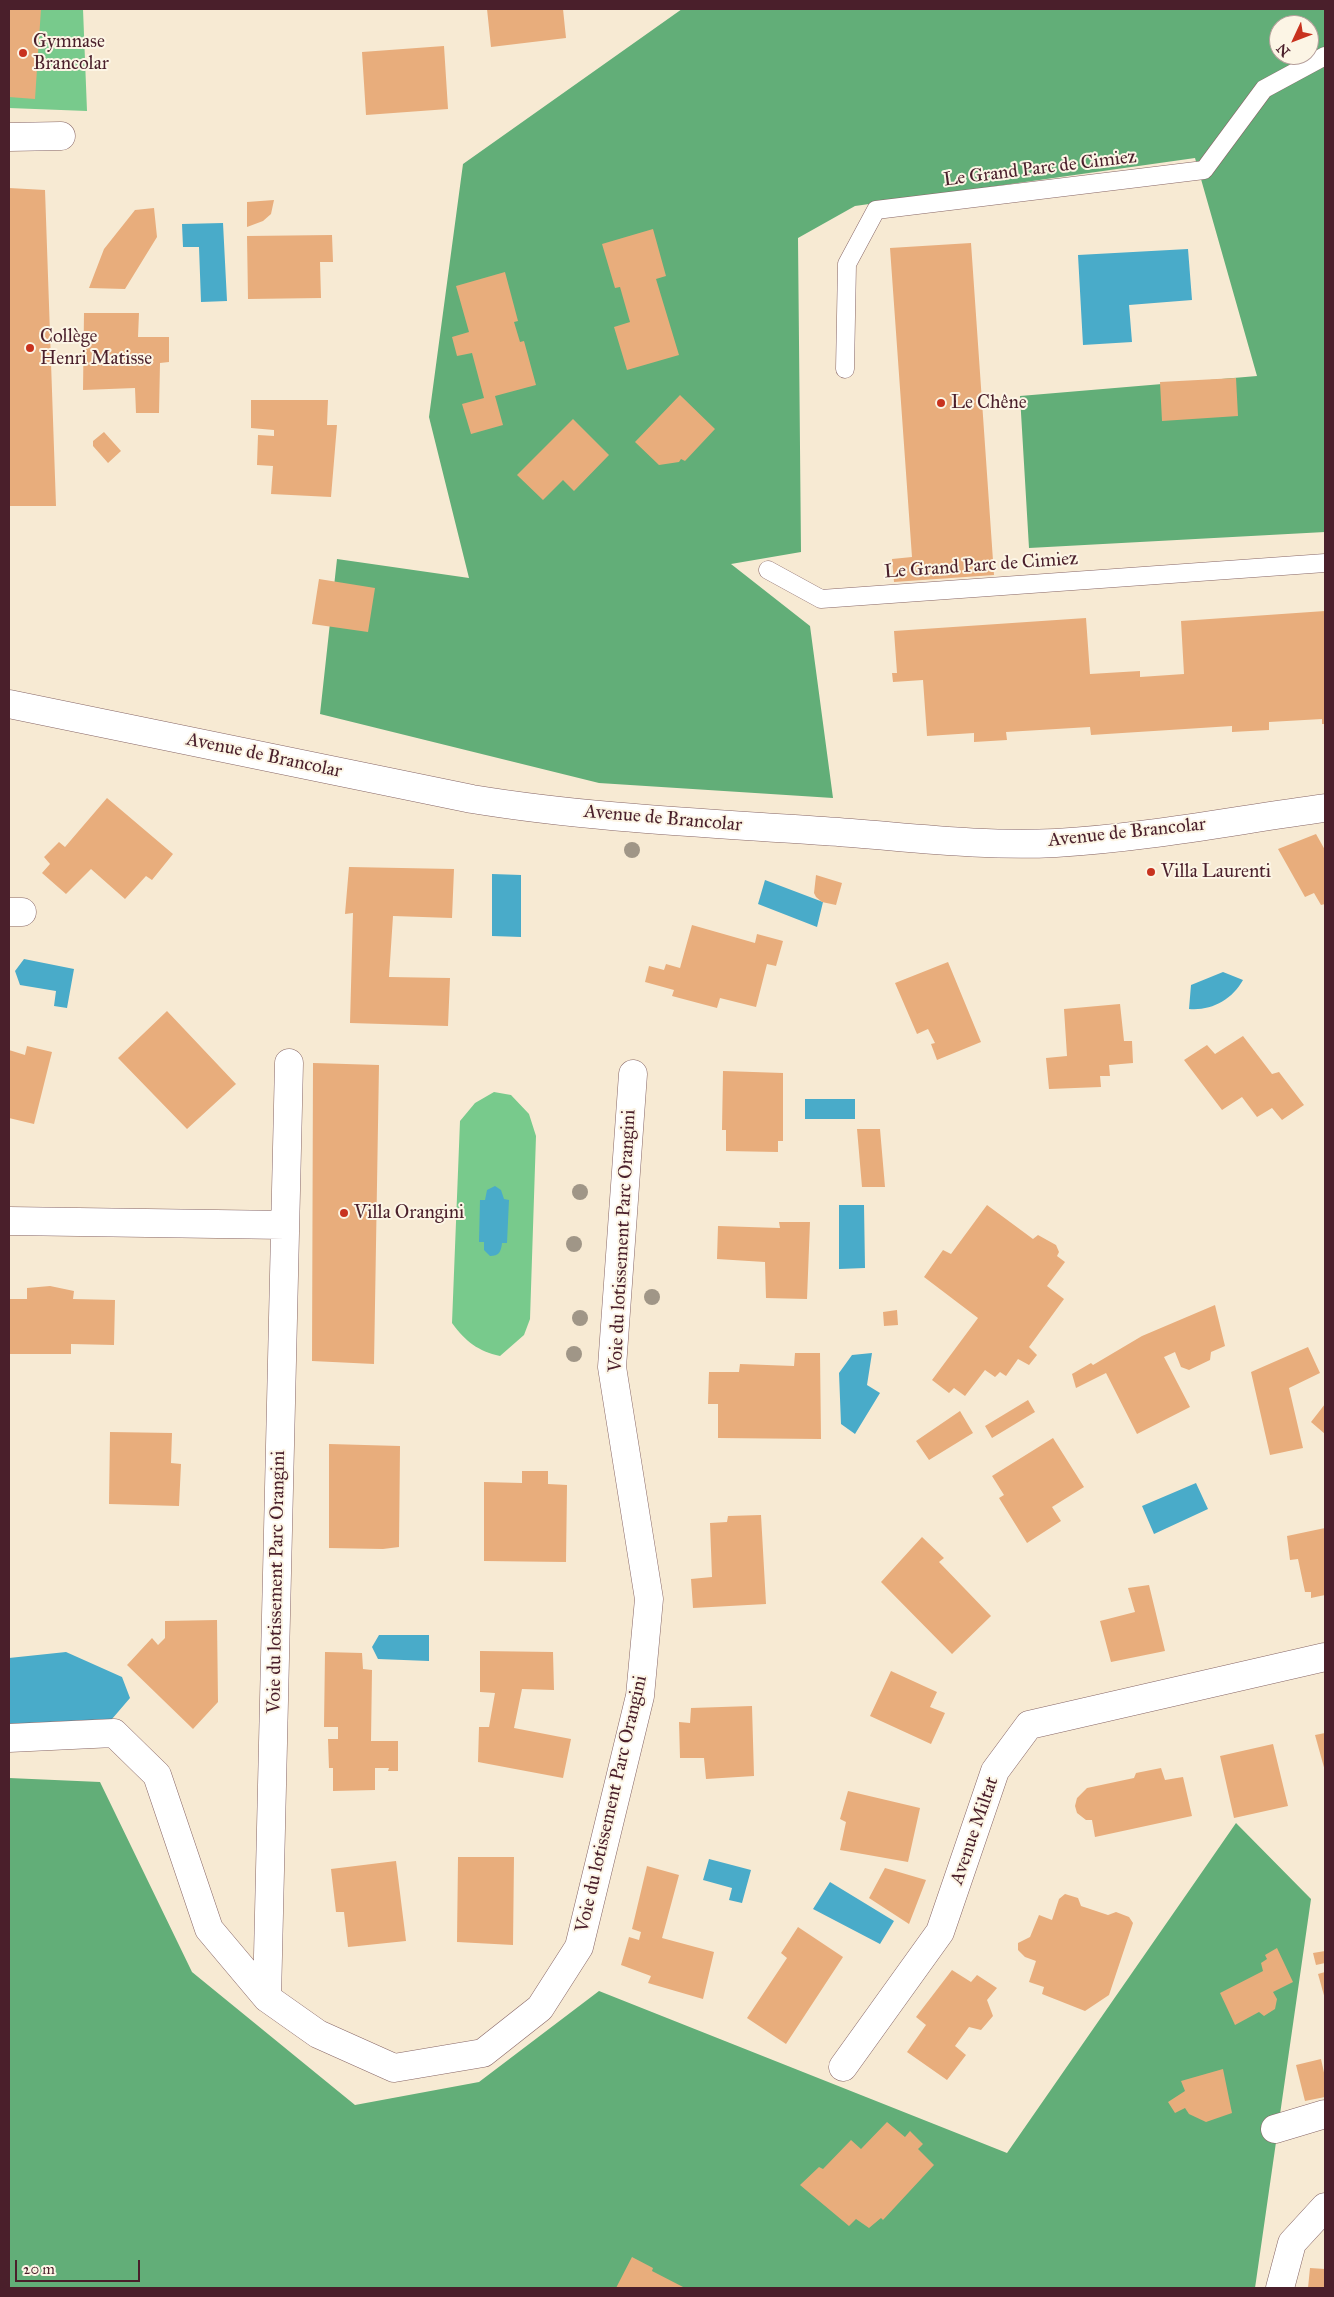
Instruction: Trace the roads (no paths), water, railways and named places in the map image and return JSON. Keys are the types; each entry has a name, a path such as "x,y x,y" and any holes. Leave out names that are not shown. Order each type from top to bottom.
{"street":[{"path":"9,137 61,136"},
{"name":"Avenue de Brancolar","path":"9,704 472,799 530,808 653,820 859,834 924,841 992,844 1055,843 1106,839 1325,808"},
{"name":"Voie du lotissement Parc Orangini","path":"267,1998 289,1063"},
{"name":"Voie du lotissement Parc Orangini","path":"9,1738 114,1733 157,1774 209,1929 267,1998 318,2034 394,2068 483,2053 540,2008 579,1947 640,1696 648,1599 612,1367 633,1074"},
{"path":"9,1221 285,1225"},
{"name":"Avenue Miltat","path":"843,2067 940,1932 995,1771 1029,1725 1325,1657"},
{"path":"1275,2129 1325,2114"},
{"path":"1280,2288 1292,2243 1325,2207"}],"lane":[{"name":"Le Grand Parc de Cimiez","path":"845,369 847,264 876,210 1204,170 1264,89 1325,56"},
{"name":"Le Grand Parc de Cimiez","path":"768,570 821,599 1325,563"}],"water":[{"path":"223,223 227,301 201,302 199,247 183,247 182,224"},
{"path":"1188,249 1192,300 1129,305 1132,342 1083,345 1078,255"},
{"path":"492,874 521,875 521,937 492,936"},
{"path":"765,880 823,902 817,927 758,904"},
{"path":"24,959 74,969 67,1008 54,1006 56,991 20,985 15,971"},
{"path":"1223,972 1243,980 1233,993 1213,1006 1189,1009 1191,985"},
{"path":"805,1099 855,1099 855,1119 805,1119"},
{"path":"495,1186 501,1190 504,1199 509,1200 507,1243 502,1243 500,1251 490,1256 484,1250 484,1242 479,1242 480,1200 485,1200 487,1190"},
{"path":"839,1205 864,1205 865,1268 839,1269"},
{"path":"872,1353 867,1385 880,1393 855,1434 841,1424 839,1373 852,1355"},
{"path":"1196,1483 1208,1509 1154,1534 1142,1506"},
{"path":"379,1635 429,1635 429,1661 378,1659 372,1647"},
{"path":"66,1652 122,1677 130,1698 112,1719 9,1724 9,1658"},
{"path":"709,1859 751,1870 742,1903 729,1900 732,1888 703,1880"},
{"path":"830,1882 894,1921 880,1944 813,1909"}],"place":[{"name":"Gymnase Brancolar","path":"23,53"},
{"name":"Collège Henri Matisse","path":"30,348"},
{"name":"Le Chêne","path":"941,403"},
{"name":"Villa Laurenti","path":"1151,872"},
{"name":"Villa Orangini","path":"344,1213"}]}
